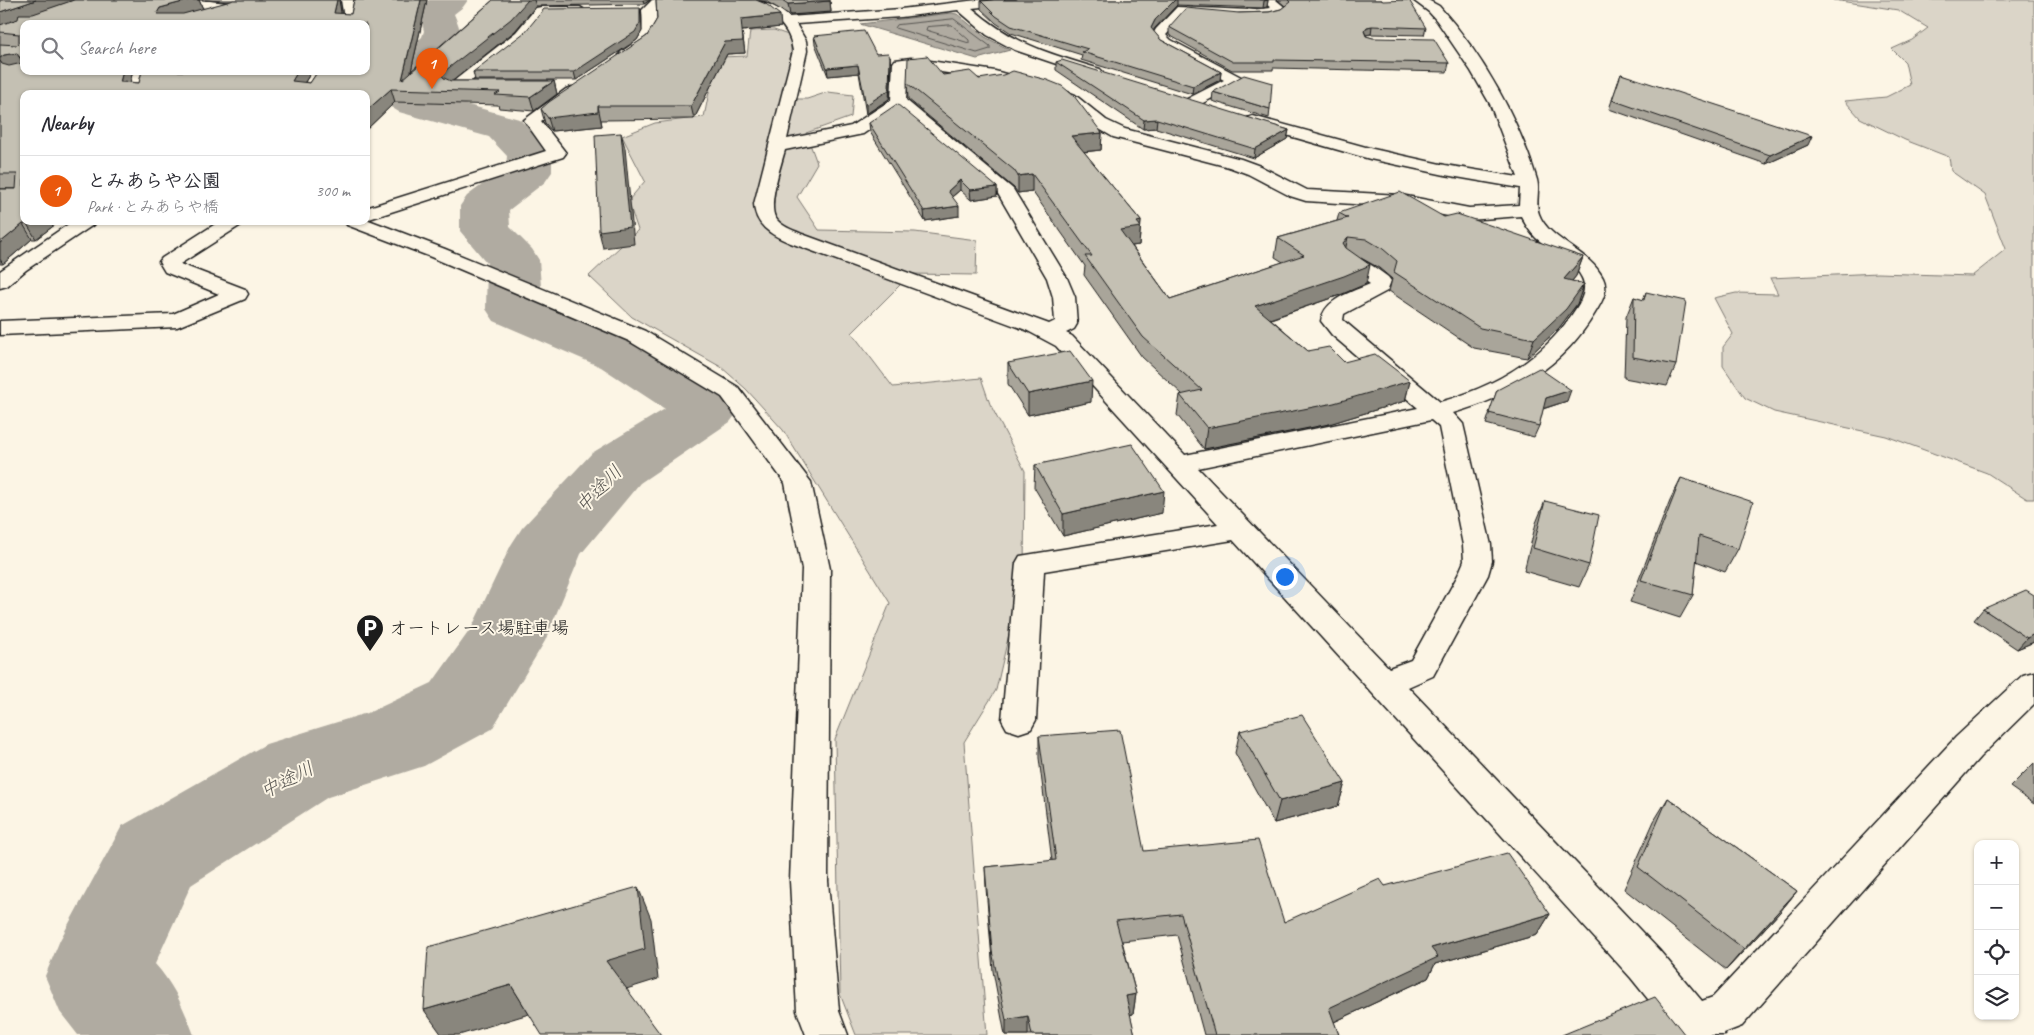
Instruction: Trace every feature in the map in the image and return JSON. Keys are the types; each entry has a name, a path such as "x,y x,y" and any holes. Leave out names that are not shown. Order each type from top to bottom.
{"street":[{"path":"347,0 350,7 350,20"},
{"path":"747,0 775,12 787,21 798,34 800,51 763,204 763,214 768,223 779,231 1050,332 1074,351 1644,964 1700,1029 1727,1012 1968,746 2028,698"},
{"path":"787,21 810,18 883,15 1010,0"},
{"path":"1193,102 1236,80 1161,40 1159,36 1161,32 1182,10 1259,14 1280,10 1267,0"},
{"path":"1179,464 1436,411 1488,394 1540,364 1559,348 1570,335 1592,301 1596,291 1594,280 1587,268 1538,227 1530,216 1528,184 1498,103 1448,41 1438,14 1419,0"},
{"path":"185,1 231,8 186,20"},
{"path":"961,6 986,27 1012,43 1048,57 1112,77"},
{"path":"612,66 643,44 651,31 649,7"},
{"path":"494,87 455,87 521,35 541,10 590,10"},
{"path":"1050,332 1066,324 1064,297 1057,278 1004,189 989,174 966,159 898,102 896,94 902,72 900,62 911,62 995,76 1061,94 1108,128 1119,133 1235,163 1254,170 1296,192 1401,201 1464,213 1529,210"},
{"path":"370,213 557,153 532,120 581,87 552,87"},
{"path":"1175,96 1211,108"},
{"path":"777,146 846,133 866,125 898,102"},
{"path":"1239,116 1370,154 1445,170 1528,184"},
{"path":"873,120 930,129"},
{"path":"0,282 19,266 80,225"},
{"path":"0,328 176,320 237,294 172,268 168,262 228,225"},
{"path":"364,225 482,271 637,336 730,392 798,482 816,569 809,881 818,1011 827,1035"},
{"path":"1351,262 1381,281 1380,287 1342,304 1333,312 1332,321 1340,330 1451,424 1477,545 1478,561 1473,575 1422,668 1384,684"},
{"path":"1019,720 1030,563 1241,530"}],"shaded area":[{"path":"1834,0 2034,0 2034,499 2027,499 1987,473 1886,436 1774,412 1745,398 1723,366 1723,347 1733,334 1714,298 1736,293 1778,294 1770,278 1878,273 1972,276 2006,249 1985,195 1951,171 1949,157 1905,140 1860,118 1845,101 1886,97 1910,85 1905,62 1892,49 1912,40 1928,28 1898,10"},
{"path":"774,30 791,36 791,54 782,99 807,99 828,92 853,95 851,117 806,133 817,163 797,197 819,230 915,232 977,240 976,275 911,274 852,333 893,387 981,378 990,404 1025,471 1024,569 996,690 964,742 987,1035 856,1035 840,994 835,739 890,603 783,430 746,389 721,367 632,317 589,276 638,230 628,201 645,181 622,136 655,123 704,117 710,87 693,58 747,56 750,31"}],"water":[{"path":"951,13 957,14 985,37 1010,50 977,59 860,24"}],"building":[{"path":"0,0 36,0 0,12"},
{"path":"74,0 190,0 160,8 157,13 183,14 233,0 337,0 334,13 351,14 354,0 421,0 402,80 493,0 528,0 511,19 441,74 444,78 451,81 554,81 530,97 495,95 500,92 391,89 370,107 370,90 20,90 20,225 22,225 0,243 0,189 16,189 17,174 0,174 0,61 2,64 9,66 20,63 20,75 122,75 120,82 139,83 141,75 296,75 292,81 310,83 315,75 370,75 370,20 20,20 20,57 17,53 4,55 0,58 0,44 17,45 19,43 19,34 0,32 0,25 18,19 19,14 33,14"},
{"path":"656,0 756,0 766,4 780,15 741,19 743,41 725,42 691,106 598,106 598,112 548,118 541,109 549,102 647,36 657,19"},
{"path":"782,0 830,0 830,1 788,4"},
{"path":"1175,0 1155,20 1151,28 1161,40 1221,72 1193,86 1082,52 1088,49 1011,26 996,16 981,1"},
{"path":"1288,0 1409,0 1426,28 1372,26 1367,27 1364,31 1366,36 1373,38 1434,39 1449,63 1274,60 1274,62 1233,62 1169,27 1186,8 1239,13 1269,12 1281,9 1290,2"},
{"path":"640,8 640,23 635,32 574,72 473,72 525,32 544,9"},
{"path":"864,31 876,54 888,53 890,57 889,90 866,105 858,65 827,68 814,36"},
{"path":"927,56 943,75 970,71 979,79 1003,75 1013,71 1062,86 1074,96 1102,133 1071,136 1141,221 1137,222 1141,227 1120,230 1170,299 1304,255 1278,238 1348,218 1339,213 1400,192 1444,217 1457,214 1583,257 1564,279 1584,284 1566,309 1534,339 1480,328 1394,272 1397,261 1383,249 1366,239 1348,237 1343,243 1346,248 1370,265 1344,276 1255,306 1308,351 1329,347 1344,362 1375,354 1410,381 1334,403 1207,428 1180,395 1202,390 1143,337 1085,256 1092,256 1032,174 1018,176 1014,170 907,83 908,58"},
{"path":"1062,60 1289,130 1255,149 1157,119 1144,120 1056,62"},
{"path":"1621,74 1812,136 1770,155 1612,100"},
{"path":"1244,75 1272,83 1270,109 1213,92"},
{"path":"897,104 997,187 970,190 960,180 948,191 959,206 924,211 869,123"},
{"path":"621,133 630,227 599,231 595,135"},
{"path":"1646,292 1686,301 1676,365 1633,357 1634,297 1644,300"},
{"path":"1070,351 1092,381 1028,394 1008,363"},
{"path":"1539,368 1571,390 1546,398 1539,426 1489,413 1497,390"},
{"path":"1132,444 1164,491 1063,514 1035,465"},
{"path":"1681,478 1753,502 1738,549 1699,536 1693,595 1641,580"},
{"path":"1545,501 1599,515 1589,565 1533,548"},
{"path":"2026,590 2034,595 2034,634 2027,638 1983,609"},
{"path":"1302,715 1345,783 1280,801 1240,731"},
{"path":"1120,730 1144,851 1258,840 1284,922 1380,879 1385,886 1507,853 1550,914 1431,948 1438,957 1329,1008 1339,1035 1215,1035 1181,914 1116,921 1136,994 1126,996 1135,1035 1032,1035 1028,1016 1006,1020 992,951 985,867 1056,860 1039,736"},
{"path":"1668,798 1797,891 1744,949 1638,867"},
{"path":"638,887 645,949 606,961 661,1035 542,1035 511,985 424,1010 428,947"},
{"path":"1655,997 1685,1035 1562,1035"}],"waterway":[{"name":"中途川","path":"140,1035 127,1012 97,976 156,856 298,770 393,741 462,706 505,641 548,545 616,468 708,409 622,354 514,309 513,260 485,231 484,206 529,172 530,154 504,128 414,103 400,95 403,80 414,64 439,41 442,31 436,11 451,0"}],"place":[{"name":"とみあらや公園","path":"432,89"},
{"name":"オートレース場駐車場","path":"370,652"}]}
